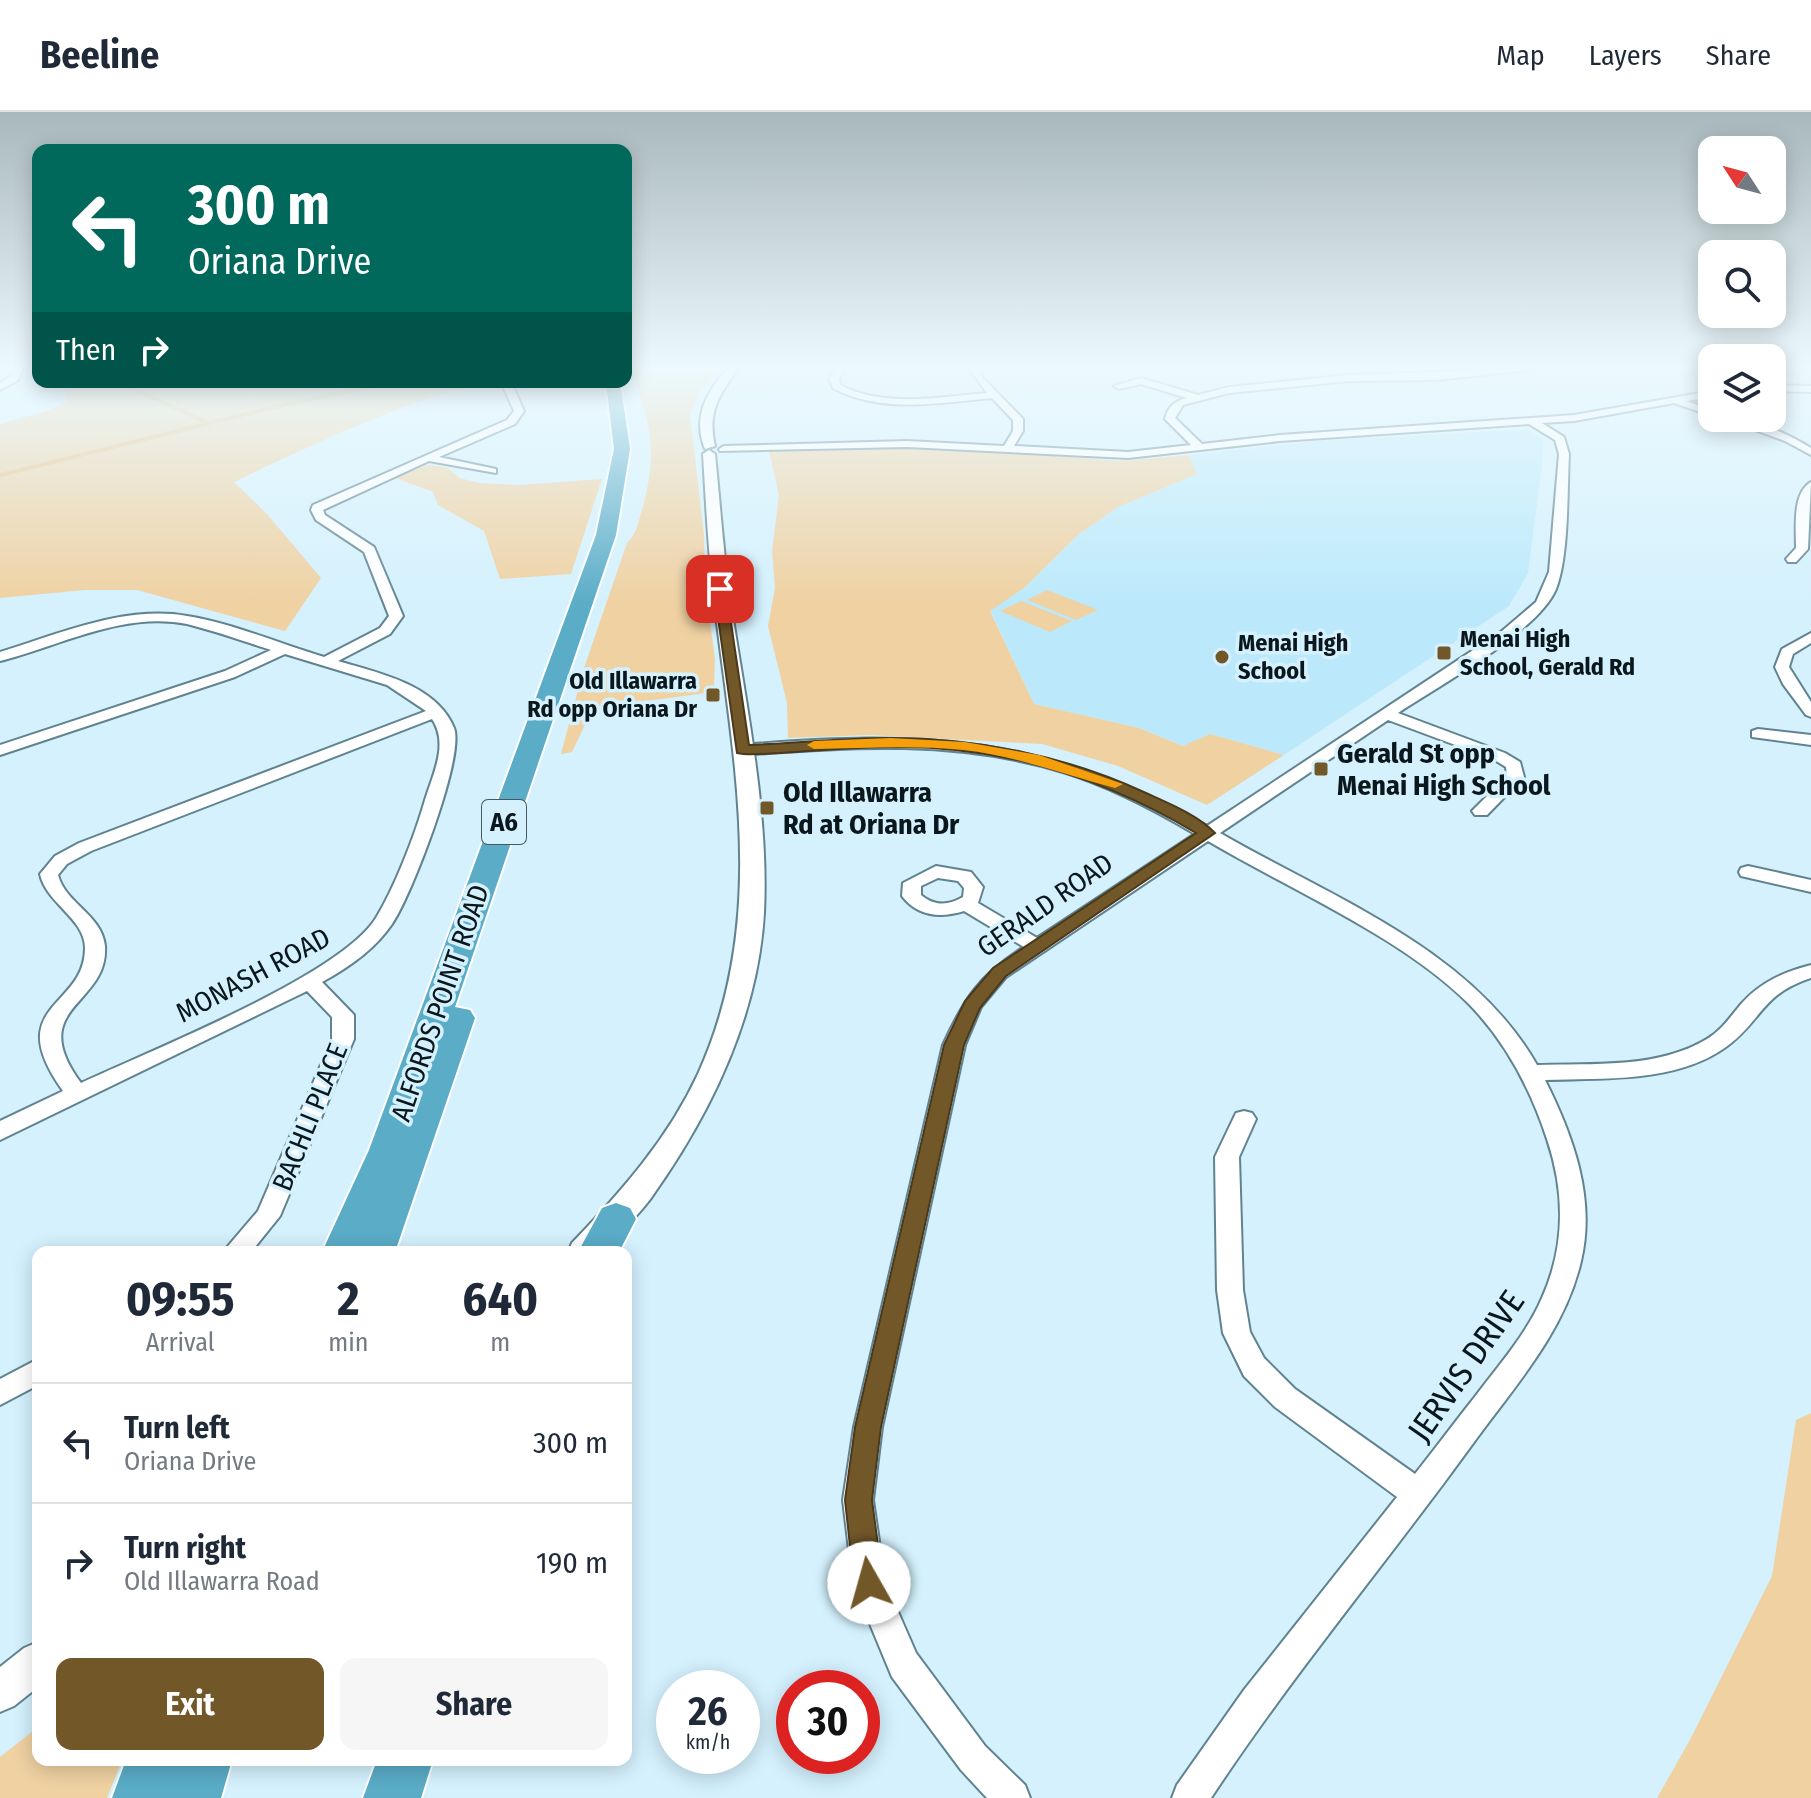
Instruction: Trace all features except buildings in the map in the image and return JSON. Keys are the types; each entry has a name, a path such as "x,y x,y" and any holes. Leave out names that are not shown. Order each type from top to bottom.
{"highway":[{"name":"ALFORDS POINT ROAD","path":"345,1246 388,1150 606,535 622,447"},
{"name":"ALFORDS POINT ROAD","path":"377,1246 415,1145 624,525 637,472 637,447"},
{"path":"141,1798 152,1766"},
{"path":"192,1798 202,1766"},
{"path":"392,1798 403,1766"}],"street":[{"path":"325,662 385,631 396,616 370,550 320,517 317,510 330,498 456,447"},
{"path":"607,1235 659,1165 712,1072 738,992 752,916 753,854 730,641 722,600 709,447"},
{"path":"709,450 809,447"},
{"path":"961,447 1094,455 1202,447"},
{"name":"GERALD ROAD","path":"1012,1798 973,1758 904,1665 869,1583 858,1500 868,1427 954,1045 972,1005 999,972 1527,620 1542,604 1555,572 1564,447"},
{"path":"429,458 492,471"},
{"path":"1792,559 1802,549 1802,509 1811,485"},
{"path":"0,657 116,623 166,617 196,622 402,687 437,712"},
{"path":"1811,637 1787,652 1782,667 1790,684 1811,712"},
{"path":"0,750 230,674 284,649"},
{"path":"77,1094 54,1058 50,1037 59,1011 90,967 95,946 83,922 52,886 49,874 53,867 71,853 437,712"},
{"name":"MONASH ROAD","path":"0,1131 310,982 358,950 392,908 426,826 448,758 449,737 437,712"},
{"path":"1386,714 1499,756 1514,765 1516,777 1481,811"},
{"path":"1758,734 1811,740"},
{"name":"JERVIS DRIVE","path":"743,750 891,742 989,749 1052,763 1107,780 1164,808 1430,963 1476,999 1533,1073 1564,1152 1573,1194 1574,1227 1565,1274 1551,1313 1419,1495 1238,1724 1190,1798"},
{"path":"1748,872 1811,886"},
{"path":"966,904 1037,946"},
{"path":"1533,1073 1623,1068 1683,1057 1713,1045 1729,1034 1767,990 1811,971"},
{"name":"BACHLI PLACE","path":"241,1246 268,1216 343,1039 343,1015 310,982"},
{"path":"1244,1119 1227,1157 1230,1290 1237,1333 1254,1367 1285,1398 1419,1495"},
{"path":"0,1393 32,1374"},
{"path":"0,1692 32,1667"}],"shaded area":[{"path":"0,447 311,447 234,482 267,514 321,578 285,631 137,590 85,590 0,598"},
{"path":"651,447 694,447 715,659 714,687 707,693 593,708 572,752 561,754 583,671 627,543 637,528 647,489"},
{"name":"Menai High School","path":"1265,447 1543,447 1528,573 1509,606 1284,755 1210,734 1184,746 1139,728 1034,704 990,610 1024,588 1079,534 1118,507 1196,474 1189,455"},
{"path":"939,448 1121,461 1189,455 1197,474 1118,507 1079,534 1024,588 990,611 1034,704 1139,728 1183,746 1210,734 1284,755 1207,805 1118,766 1042,744 870,735 788,738 787,703 768,626 775,588 772,551 779,495 769,451"},
{"path":"427,465 446,467 460,478 479,483 520,485 602,479 571,574 500,579 484,531 438,505 433,492 395,478"},
{"path":"1047,590 1098,610 1076,620 1027,600"},
{"path":"1021,601 1072,621 1050,632 1000,611"},
{"path":"1811,1413 1811,1798 1657,1798 1691,1738 1772,1576 1796,1420"},
{"path":"32,1732 32,1766 120,1766 107,1798 0,1798 0,1757"}],"waterway":[{"path":"0,475 114,447"}],"slow traffic":[{"path":"814,745 891,742 989,749 1090,774 1115,784"}],"place":[{"name":"Menai High School, Gerald Rd","path":"1444,653"},
{"name":"Menai High School","path":"1222,657"},
{"name":"Old Illawarra Rd opp Oriana Dr","path":"713,695"},
{"name":"Gerald St opp Menai High School","path":"1321,769"},
{"name":"Old Illawarra Rd at Oriana Dr","path":"767,808"}],"route":[{"path":"720,589 730,641 743,750 891,742 989,749 1107,780 1207,833 999,972 972,1005 954,1045 868,1427 858,1500 869,1583"}]}
